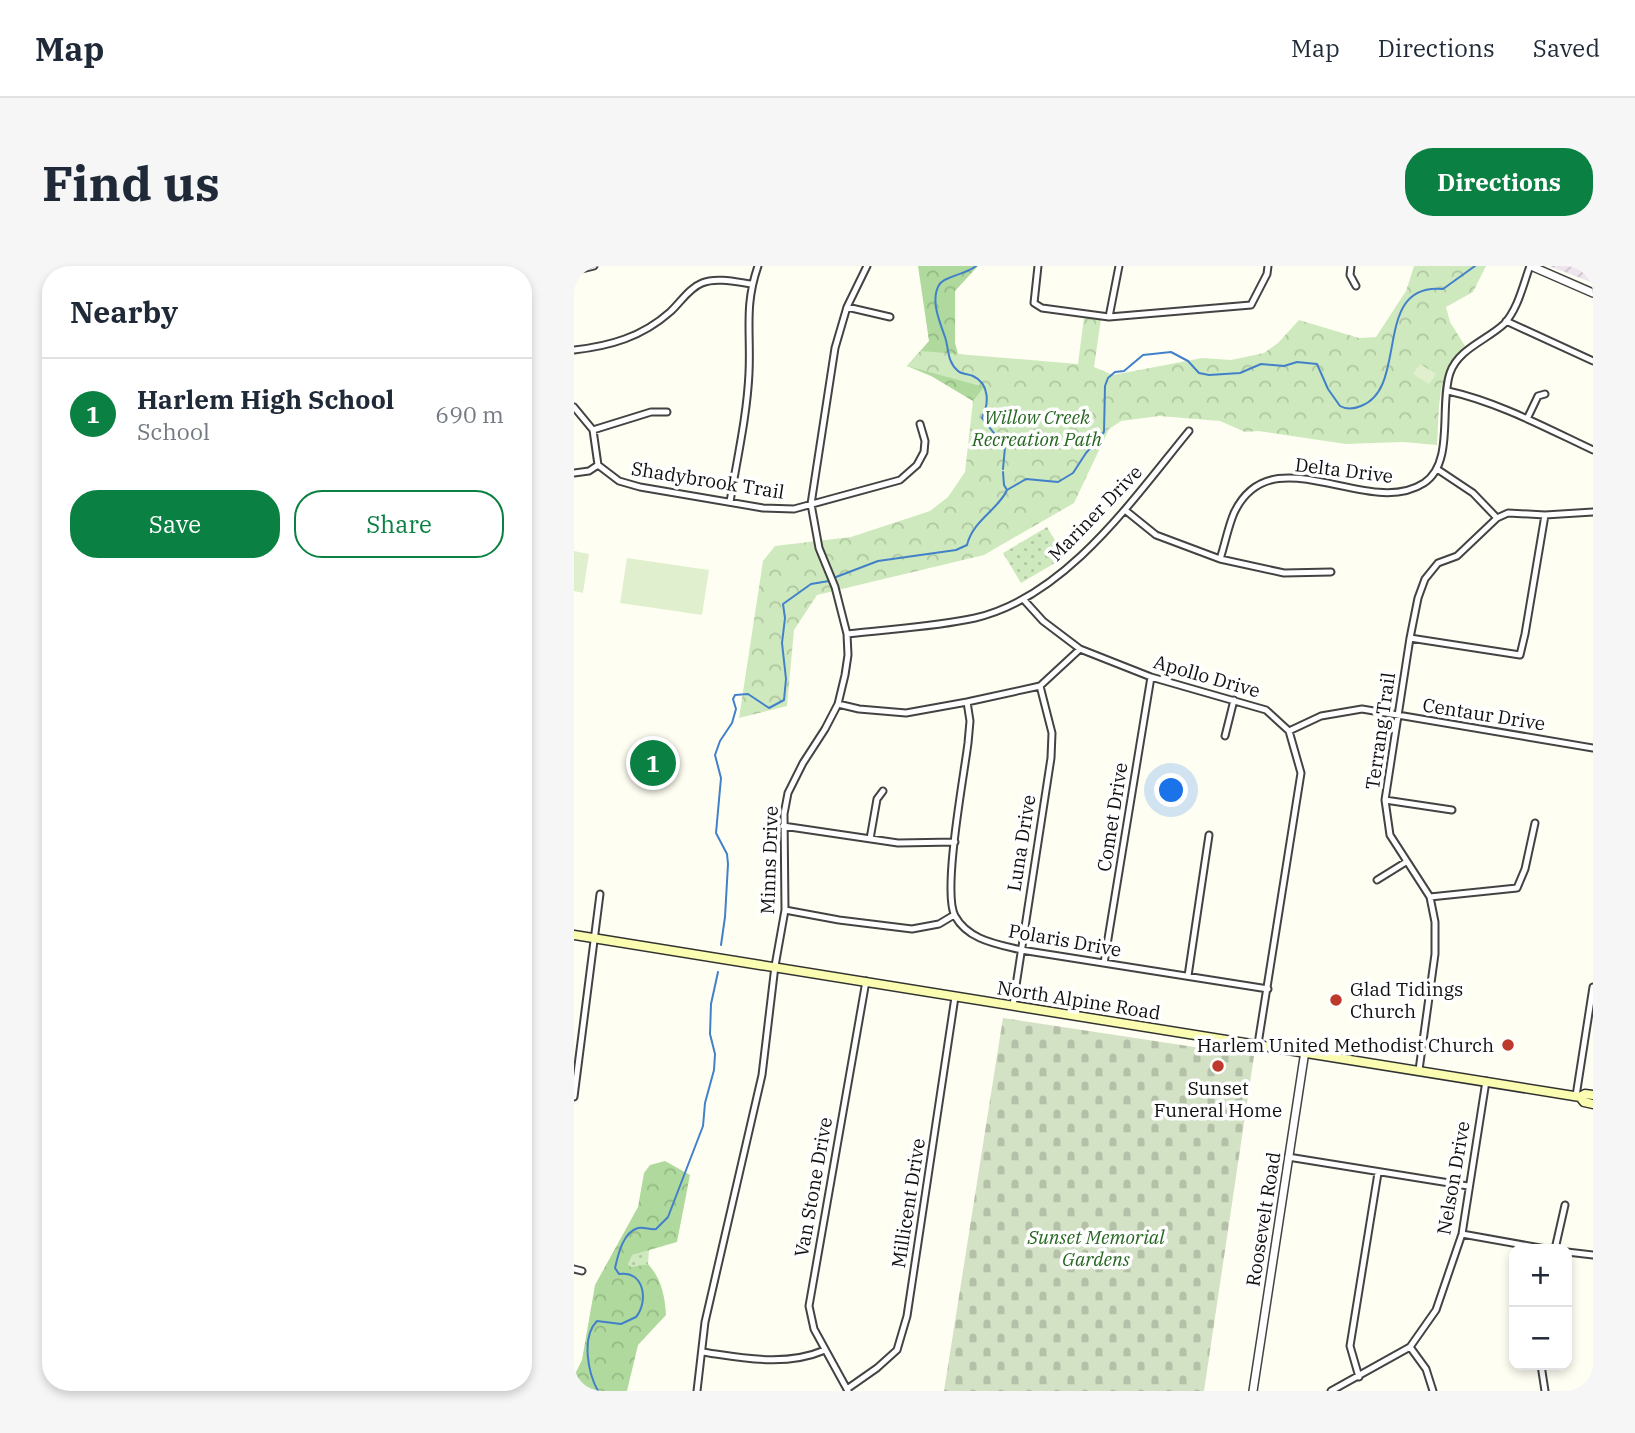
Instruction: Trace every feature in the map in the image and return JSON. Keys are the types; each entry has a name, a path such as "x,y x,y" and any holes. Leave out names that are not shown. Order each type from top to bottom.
{"main road":[{"name":"North Alpine Road","path":"574,935 1578,1096 1593,1095"},
{"name":"North Alpine Road","path":"1578,1096 1584,1102 1593,1104"}],"street":[{"path":"574,271 594,266"},
{"path":"730,502 747,395 747,327 751,284 758,266"},
{"name":"Minns Drive","path":"697,1391 705,1322 762,1075 775,966 785,910 783,826 788,793 838,704 848,655 847,634 835,586 819,548 811,504 835,348 847,307 867,266"},
{"path":"1038,266 1034,303 1042,308 1109,317 1251,305 1267,274 1268,266"},
{"path":"1109,317 1119,266"},
{"path":"1352,266 1350,275 1356,286"},
{"path":"1593,292 1531,266 1516,305 1506,321 1487,339 1468,350 1450,373 1437,469 1473,493 1497,518 1508,513 1545,515 1593,512"},
{"path":"574,350 624,341 648,329 702,282 720,280 751,284"},
{"path":"847,307 890,317"},
{"path":"1506,321 1593,361"},
{"path":"1448,391 1466,395 1527,419 1593,450"},
{"path":"1527,419 1538,396 1545,394"},
{"path":"574,407 593,430 598,465 589,471 574,473"},
{"path":"593,430 650,412 667,412"},
{"name":"Shadybrook Trail","path":"598,465 619,481 640,487 779,510 901,480 917,465 924,452 925,441 920,424"},
{"name":"Mariner Drive","path":"847,634 976,618 1024,600 1069,567 1125,510 1189,431"},
{"name":"Delta Drive","path":"1220,559 1234,513 1250,490 1270,479 1296,478 1371,491 1395,492 1418,487 1430,479 1437,469"},
{"path":"1125,510 1156,535 1220,559 1284,573 1331,572"},
{"path":"1410,638 1520,655 1545,515"},
{"name":"Terrang Trail","path":"1419,1070 1435,954 1436,922 1430,897 1390,835 1385,800 1410,638 1418,598 1425,579 1438,563 1457,556 1497,518"},
{"name":"Apollo Drive","path":"1024,600 1043,621 1080,649 1151,677 1266,710 1289,731"},
{"path":"838,704 859,709 906,713 1040,686 1080,649"},
{"name":"Comet Drive","path":"1104,963 1151,677"},
{"name":"Luna Drive","path":"1013,1005 1051,758 1052,733 1040,686"},
{"path":"1225,736 1234,700"},
{"path":"785,910 912,929 939,924 954,915 950,890 970,721 967,702"},
{"name":"Centaur Drive","path":"1289,731 1321,716 1362,709 1592,748"},
{"path":"1258,1044 1301,773 1289,731"},
{"path":"1592,748 1593,739"},
{"path":"870,839 877,799 883,791"},
{"path":"1385,800 1452,810"},
{"path":"1430,897 1517,888 1525,869 1535,823"},
{"path":"783,826 898,843 955,842"},
{"path":"1188,976 1209,835"},
{"path":"1377,880 1406,862"},
{"path":"574,1097 600,894"},
{"name":"Polaris Drive","path":"954,915 967,930 986,941 1021,950 1268,989"},
{"name":"Van Stone Drive","path":"847,1390 814,1329 809,1306 866,981"},
{"path":"1578,1096 1593,987"},
{"name":"Millicent Drive","path":"847,1390 897,1350 907,1316 955,996"},
{"name":"Roosevelt Road","path":"1253,1391 1305,1051"},
{"name":"Nelson Drive","path":"1331,1391 1410,1347 1436,1310 1462,1234 1486,1081"},
{"path":"1289,1157 1468,1185"},
{"path":"1359,1377 1350,1346 1378,1173"},
{"path":"1556,1244 1565,1205"},
{"path":"1462,1234 1518,1244"},
{"path":"1572,1253 1593,1255"},
{"path":"574,1269 582,1270"},
{"path":"1410,1347 1426,1369 1433,1391"},
{"path":"702,1352 782,1361 809,1357 825,1350"},
{"path":"1542,1370 1545,1391"}],"shaded area":[{"path":"1549,266 1593,266 1593,283"}],"green space":[{"path":"918,266 978,266 955,291 955,343 958,354 1022,364 1019,391 973,401 931,376 907,366 929,341"},
{"name":"Willow Creek Recreation Path","path":"1414,266 1486,266 1473,292 1446,307 1450,322 1465,346 1448,367 1444,379 1439,405 1437,445 1403,442 1346,444 1258,431 1245,432 1220,421 1159,416 1121,421 1109,429 1074,503 984,555 817,595 794,630 787,706 739,718 763,561 775,546 851,537 930,511 948,497 965,472 973,401 984,387 907,366 921,351 1078,364 1084,317 1101,319 1094,367 1113,375 1202,358 1231,360 1264,353 1278,343 1299,320 1359,338 1376,337 1406,291"},
{"path":"1420,364 1436,374 1429,384 1413,374"},
{"path":"1047,527 1065,557 1021,583 1003,553"},
{"path":"574,551 589,554 583,593 574,591"},
{"path":"627,558 709,570 702,615 620,603"},
{"name":"Sunset Memorial Gardens","path":"1003,1018 1254,1056 1204,1391 944,1391"},
{"path":"665,1161 690,1175 677,1242 632,1255 628,1264 631,1267 648,1264 652,1269 662,1288 666,1315 638,1345 627,1391 574,1391 575,1374 582,1360 595,1285 638,1207 644,1173 650,1165"},
{"path":"649,1250 648,1264 631,1267 628,1264 631,1255"}],"waterway":[{"path":"976,266 942,282 935,298 952,364 959,372 979,380 985,389 987,401 982,418 1005,447 1003,469"},
{"path":"836,577 878,561 956,550 967,545 980,522 1007,490 1026,479 1058,482 1073,473 1104,432 1105,386 1108,378 1115,372 1124,371 1143,355 1171,352 1188,361 1199,373 1209,375 1240,373 1261,364 1317,364 1328,389 1340,406 1350,409 1361,406 1376,396 1384,379 1398,318 1407,302 1421,291 1443,289 1475,266"},
{"path":"1003,472 1007,490"},
{"path":"721,945 728,864 727,854 716,833 721,778 715,755 720,741 732,723 736,709 733,699 735,695 748,694 769,708 784,700 786,679 782,643 785,618 783,604 811,584 829,581"},
{"path":"598,1391 591,1375 588,1355 592,1328 597,1321 621,1324 636,1317 642,1303 643,1295 639,1282 627,1274 619,1274 615,1268 622,1245 633,1230 656,1229 668,1217 703,1126 705,1103 714,1070 715,1054 710,1034 711,1004 718,972"}],"place":[{"name":"Harlem High School","path":"653,763"},
{"name":"Glad Tidings Church","path":"1336,1000"},
{"name":"Harlem United Methodist Church","path":"1508,1045"},
{"name":"Sunset Funeral Home","path":"1218,1066"}]}
